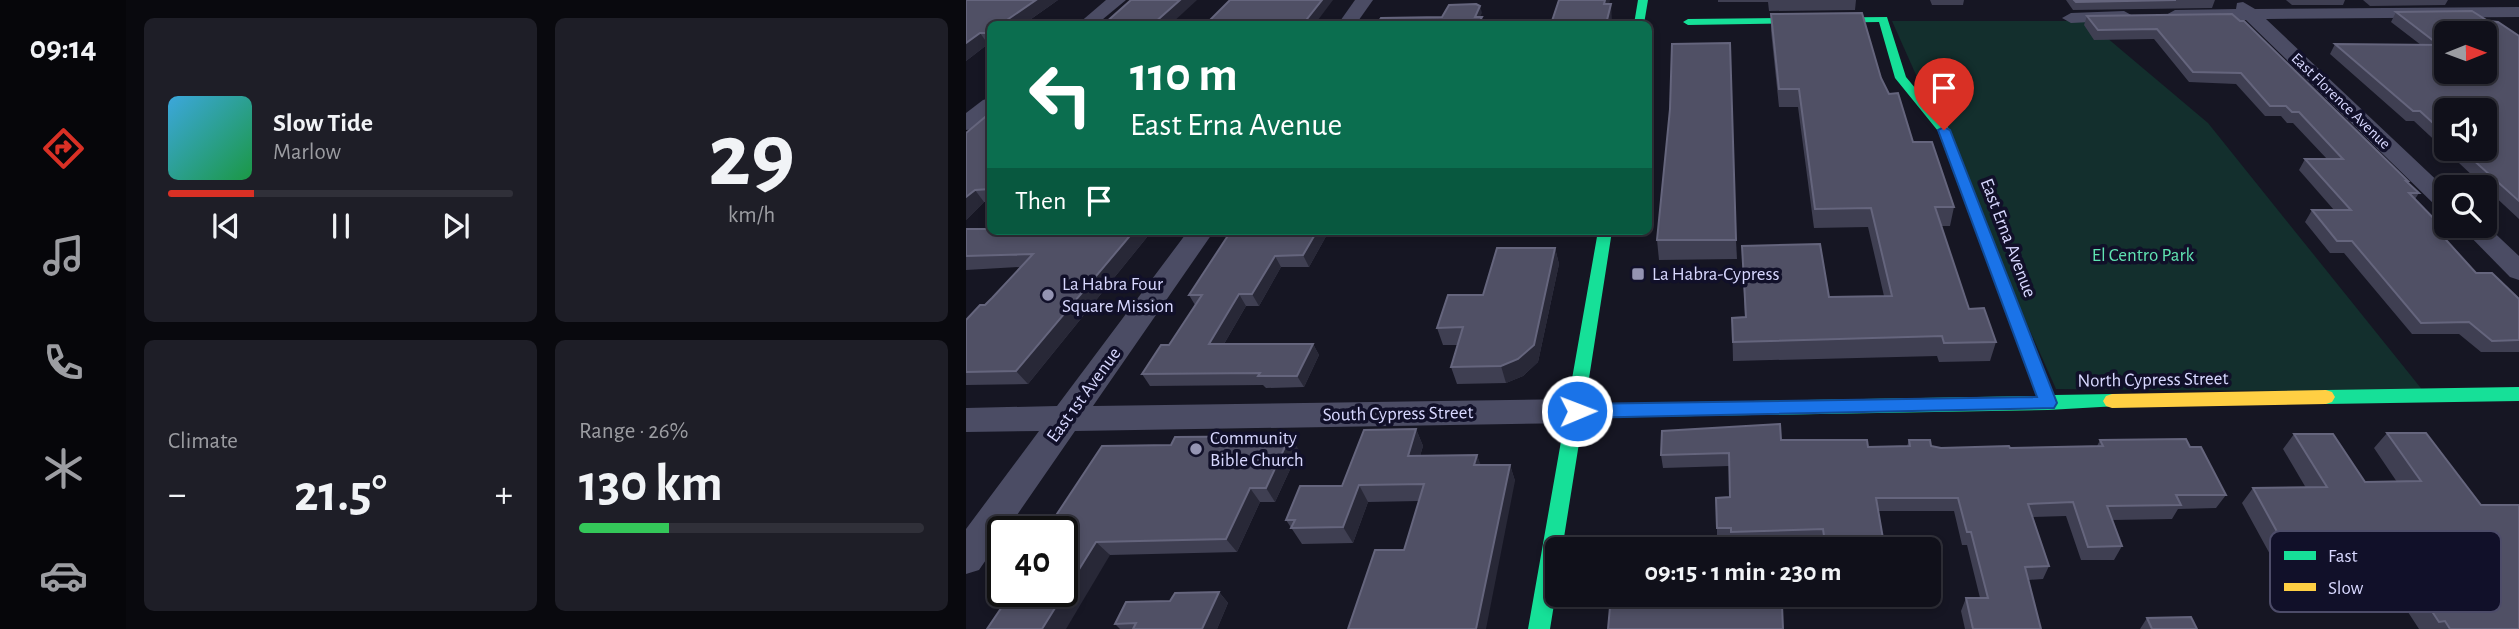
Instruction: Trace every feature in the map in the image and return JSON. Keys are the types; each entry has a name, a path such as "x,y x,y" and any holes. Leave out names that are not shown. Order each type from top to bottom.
{"street":[{"path":"1091,21 1117,0"},
{"path":"1349,21 1364,0"},
{"path":"1640,21 1643,0"},
{"path":"2470,0 2519,31"},
{"path":"2164,15 2243,7 2519,12"},
{"name":"East Florence Avenue","path":"2243,7 2434,190"},
{"path":"2071,18 2137,16"},
{"name":"East Erna Avenue","path":"1688,22 1883,19 1901,78 1944,130 2048,403"},
{"name":"East 1st Avenue","path":"966,558 1198,235"},
{"path":"1539,629 1604,235"},
{"path":"2485,238 2519,271"},
{"name":"North Cypress Street","path":"1577,411 2519,394"},
{"name":"South Cypress Street","path":"966,420 1577,411"}],"green space":[{"name":"El Centro Park","path":"1892,21 2087,21 2208,123 2424,392 2056,389"}],"building":[{"path":"966,0 1036,0 1005,21 987,21 987,33 980,33 966,43"},
{"path":"1131,0 1180,0 1156,21 1107,21"},
{"path":"1230,0 1322,0 1305,21 1209,21"},
{"path":"1559,0 1605,0 1604,4 1611,4 1607,21 1552,21"},
{"path":"2074,0 2176,0 2076,2"},
{"path":"1476,4 1480,6 1475,17 1482,17 1480,21 1379,21 1381,18 1442,17 1449,5"},
{"path":"2472,11 2488,21 2434,21 2434,41 2396,12"},
{"path":"1862,13 1881,78 1889,94 1898,93 1913,142 1932,142 1954,207 1935,207 1969,309 1984,308 1996,342 1944,343 1942,336 1733,342 1732,318 1746,317 1742,246 1820,244 1829,297 1892,296 1871,208 1815,209 1799,89 1779,89 1771,14"},
{"path":"2232,14 2244,21 2419,193 2409,193 2434,219 2434,238 2444,238 2476,273 2492,273 2519,299 2519,340 2492,341 2469,322 2421,323 2352,241 2337,241 2312,210 2351,210 2305,159 2343,159 2299,112 2292,112 2286,106 2270,106 2241,73 2193,72 2157,29 2098,30 2087,16"},
{"path":"2497,22 2519,36 2519,201 2497,181 2497,175 2490,175 2474,161 2497,161 2497,98 2434,98 2434,124 2420,111 2413,111 2335,44 2434,45 2434,84 2497,84"},
{"path":"1730,43 1736,240 1657,240 1670,109 1672,44"},
{"path":"987,116 987,189 975,190 966,197 966,133"},
{"path":"966,229 987,229 987,235 1131,235 1016,371 966,372 966,320 980,305 985,305 1033,254 966,256"},
{"path":"1228,235 1315,235 1303,255 1275,256 1252,294 1239,294 1209,344 1313,344 1297,376 1258,376 1260,373 1142,374 1161,345 1169,345 1202,295 1189,295"},
{"path":"1497,248 1555,248 1534,345 1518,359 1501,366 1451,367 1463,327 1437,328 1448,295 1483,295"},
{"path":"1780,424 1781,440 1867,440 1868,447 1910,446 1909,440 1930,440 1931,446 1941,448 2010,448 2103,446 2100,440 2186,439 2190,447 2201,447 2226,495 2176,495 2181,505 2107,506 2122,546 2088,547 2073,502 2028,504 2049,566 2025,567 2041,629 1973,629 1966,598 1988,598 1971,532 1967,532 1958,498 1876,498 1883,537 1824,537 1823,529 1731,532 1731,528 1717,528 1716,498 1730,497 1729,453 1661,455 1662,431"},
{"path":"1416,429 1408,456 1477,455 1474,465 1510,465 1476,629 1348,629 1375,550 1404,550 1424,484 1359,485 1343,527 1291,528 1295,520 1286,520 1300,486 1342,486 1364,430"},
{"path":"2387,433 2426,433 2481,505 2519,505 2519,629 2450,629 2445,621 2439,622 2432,612 2501,612 2501,531 2277,531 2253,488 2327,487 2294,434 2333,434 2365,482 2421,481"},
{"path":"1290,436 1266,488 1250,488 1226,539 1096,542 1078,571 1078,516 1056,516 1102,446 1171,445 1175,437"},
{"path":"1219,592 1202,629 1133,629 1136,623 1115,624 1126,602 1170,601 1175,593"},
{"path":"1002,607 1056,607 1042,629 987,629"},
{"path":"1610,607 1782,607 1783,629 1608,629"},
{"path":"2191,617 2197,629 2152,629 2147,618"}],"traffic: fast":[{"path":"1640,21 1643,0"},
{"path":"1688,22 1883,19 1901,78 1944,130 2048,403"},
{"path":"1539,629 1604,235"},
{"path":"2326,397 2519,394"},
{"path":"1577,411 2112,401"}],"traffic: slow":[{"path":"2112,401 2326,397"}],"place":[{"name":"La Habra-Cypress","path":"1638,274"},
{"name":"La Habra Four Square Mission","path":"1048,295"},
{"name":"Community Bible Church","path":"1196,449"}],"route":[{"path":"1577,411 2048,403 1944,130"}]}
